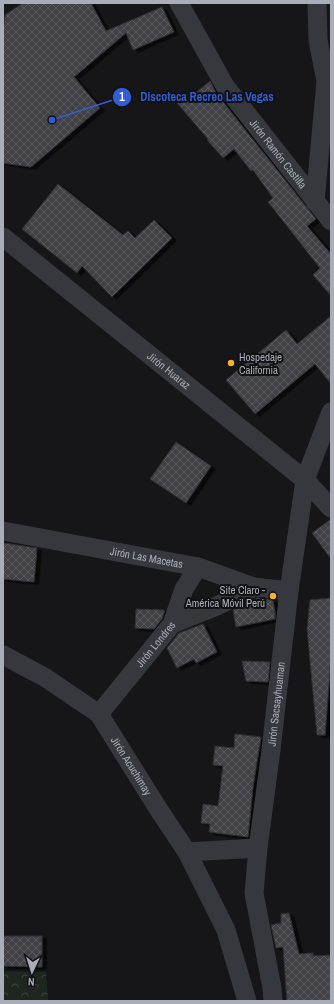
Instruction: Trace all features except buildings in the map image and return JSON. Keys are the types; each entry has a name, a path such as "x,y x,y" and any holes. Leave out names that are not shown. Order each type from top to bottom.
{"street":[{"name":"Jirón Ramón Castilla","path":"179,3 225,86 331,221"},
{"path":"315,202 326,81 318,40 317,3"},
{"name":"Jirón Huaraz","path":"3,237 305,480 331,508"},
{"name":"Jirón Sacsayhuaman","path":"273,1001 272,988 254,893 258,848 289,591 305,480 331,412"},
{"name":"Jirón Las Macetas","path":"3,531 198,568 254,587 289,591"},
{"name":"Jirón Londres","path":"99,714 172,624 184,589 198,568"},
{"path":"172,624 217,606 254,587"},
{"name":"Jirón Acuchimay","path":"3,655 46,678 99,714 187,852 226,930 247,1001"},
{"path":"187,852 258,848"}],"green space":[{"path":"3,971 46,972 48,1001 3,1001"}],"place":[{"name":"Discoteca Recreo Las Vegas","path":"52,120"},
{"name":"Hospedaje California","path":"231,363"},
{"name":"Site Claro - América Móvil Perú","path":"273,596"}]}
